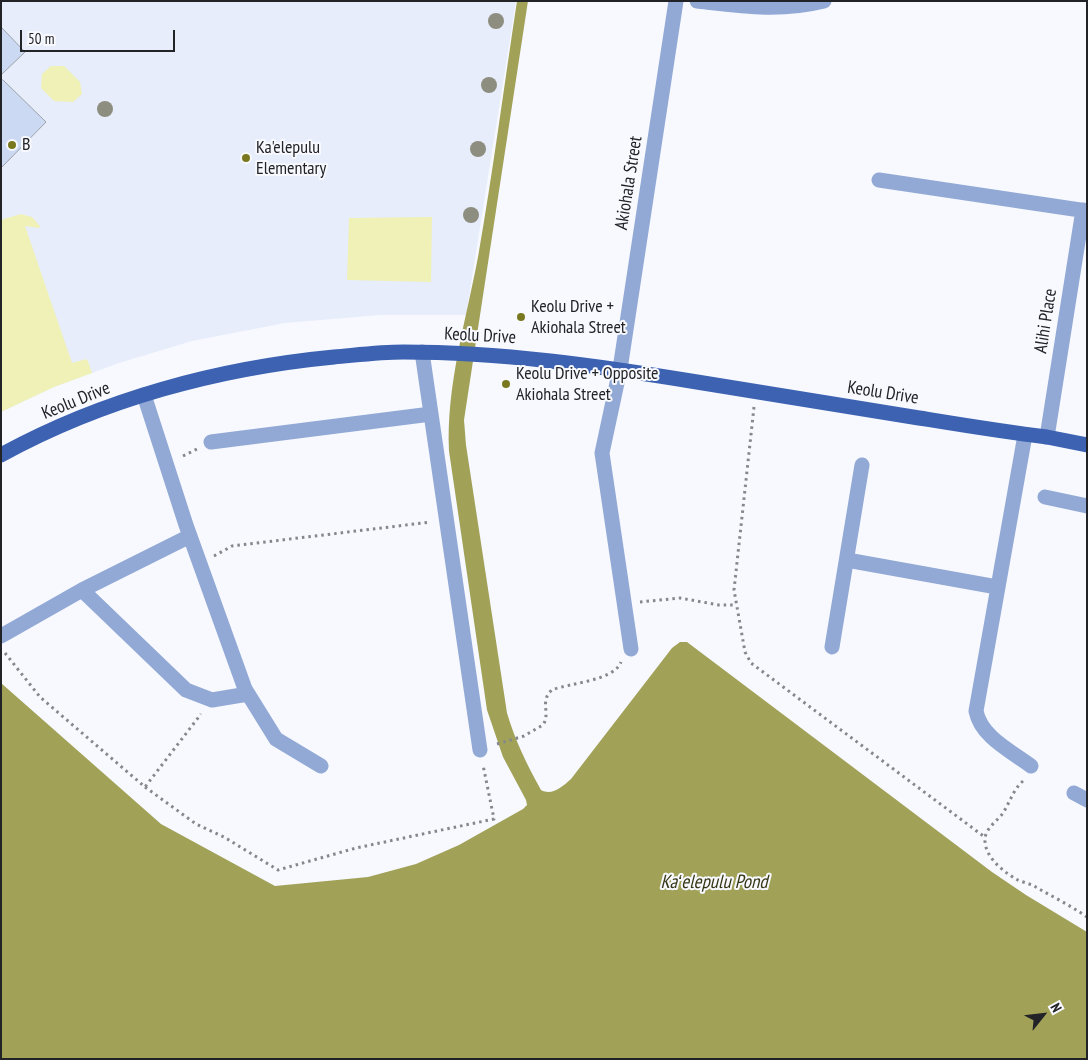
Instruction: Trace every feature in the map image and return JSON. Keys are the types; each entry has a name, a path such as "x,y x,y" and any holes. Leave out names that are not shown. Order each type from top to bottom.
{"main road":[{"name":"Keolu Drive","path":"1,455 51,430 144,395 234,372 291,361 400,352 498,355 620,369 1087,445"}],"street":[{"name":"Akiohala Street","path":"631,649 602,454 620,369 676,1"},
{"path":"697,1 764,8 786,8 824,1"},
{"name":"Alihi Place","path":"879,180 1085,211 1047,437"},
{"path":"422,352 446,520 486,748"},
{"path":"144,395 190,536 248,694 276,739 321,766"},
{"path":"210,442 431,414"},
{"path":"1025,434 976,704 977,718 981,727 1027,773"},
{"path":"832,646 862,466"},
{"path":"1045,497 1087,506"},
{"path":"1,636 82,590 190,536"},
{"path":"846,560 997,587"},
{"path":"82,590 186,690 212,700 248,694"}],"path":[{"path":"756,392 734,590 745,652 751,662 986,838"},
{"path":"166,464 210,442"},
{"path":"200,564 232,546 446,520"},
{"path":"624,604 680,598 719,605 736,605"},
{"path":"1,649 40,697 144,787 196,824 224,837 278,870 356,848 494,819 486,748 524,736 543,725 547,716 545,697 552,690 588,681 613,671 619,666 622,651 631,649"},
{"path":"144,787 212,700"},
{"path":"1027,773 1013,792 1002,815 990,827 985,843 991,858 1010,875 1087,918"}],"shaded area":[{"name":"Ka'elepulu Elementary","path":"1,1 516,1 466,315 380,315 285,323 192,341 119,363 54,387 1,412"}],"green space":[{"path":"51,66 64,66 80,82 82,94 73,102 54,101 41,88 42,74"},
{"path":"21,214 32,217 40,226 39,228 25,226 72,363 86,359 92,373 54,387 1,412 1,220"},
{"path":"432,217 431,282 347,280 349,218"}],"water":[{"name":"Kaʻelepulu Pond","path":"517,1 528,1 464,420 466,445 507,713 526,762 536,781 541,790 549,792 560,788 571,779 672,648 680,642 687,642 992,872 1087,932 1087,1059 1,1059 1,683 161,824 275,886 368,877 416,864 459,845 527,805 503,757 487,710 449,451 449,427 454,378 478,257"}],"building":[{"path":"1,28 25,52 1,75"},
{"name":"B","path":"3,80 46,122 1,168 1,81"}],"place":[{"name":"B","path":"12,145"},
{"name":"Ka'elepulu Elementary","path":"246,158"},
{"name":"Keolu Drive + Akiohala Street","path":"521,317"},
{"name":"Keolu Drive + Opposite Akiohala Street","path":"506,384"}]}
